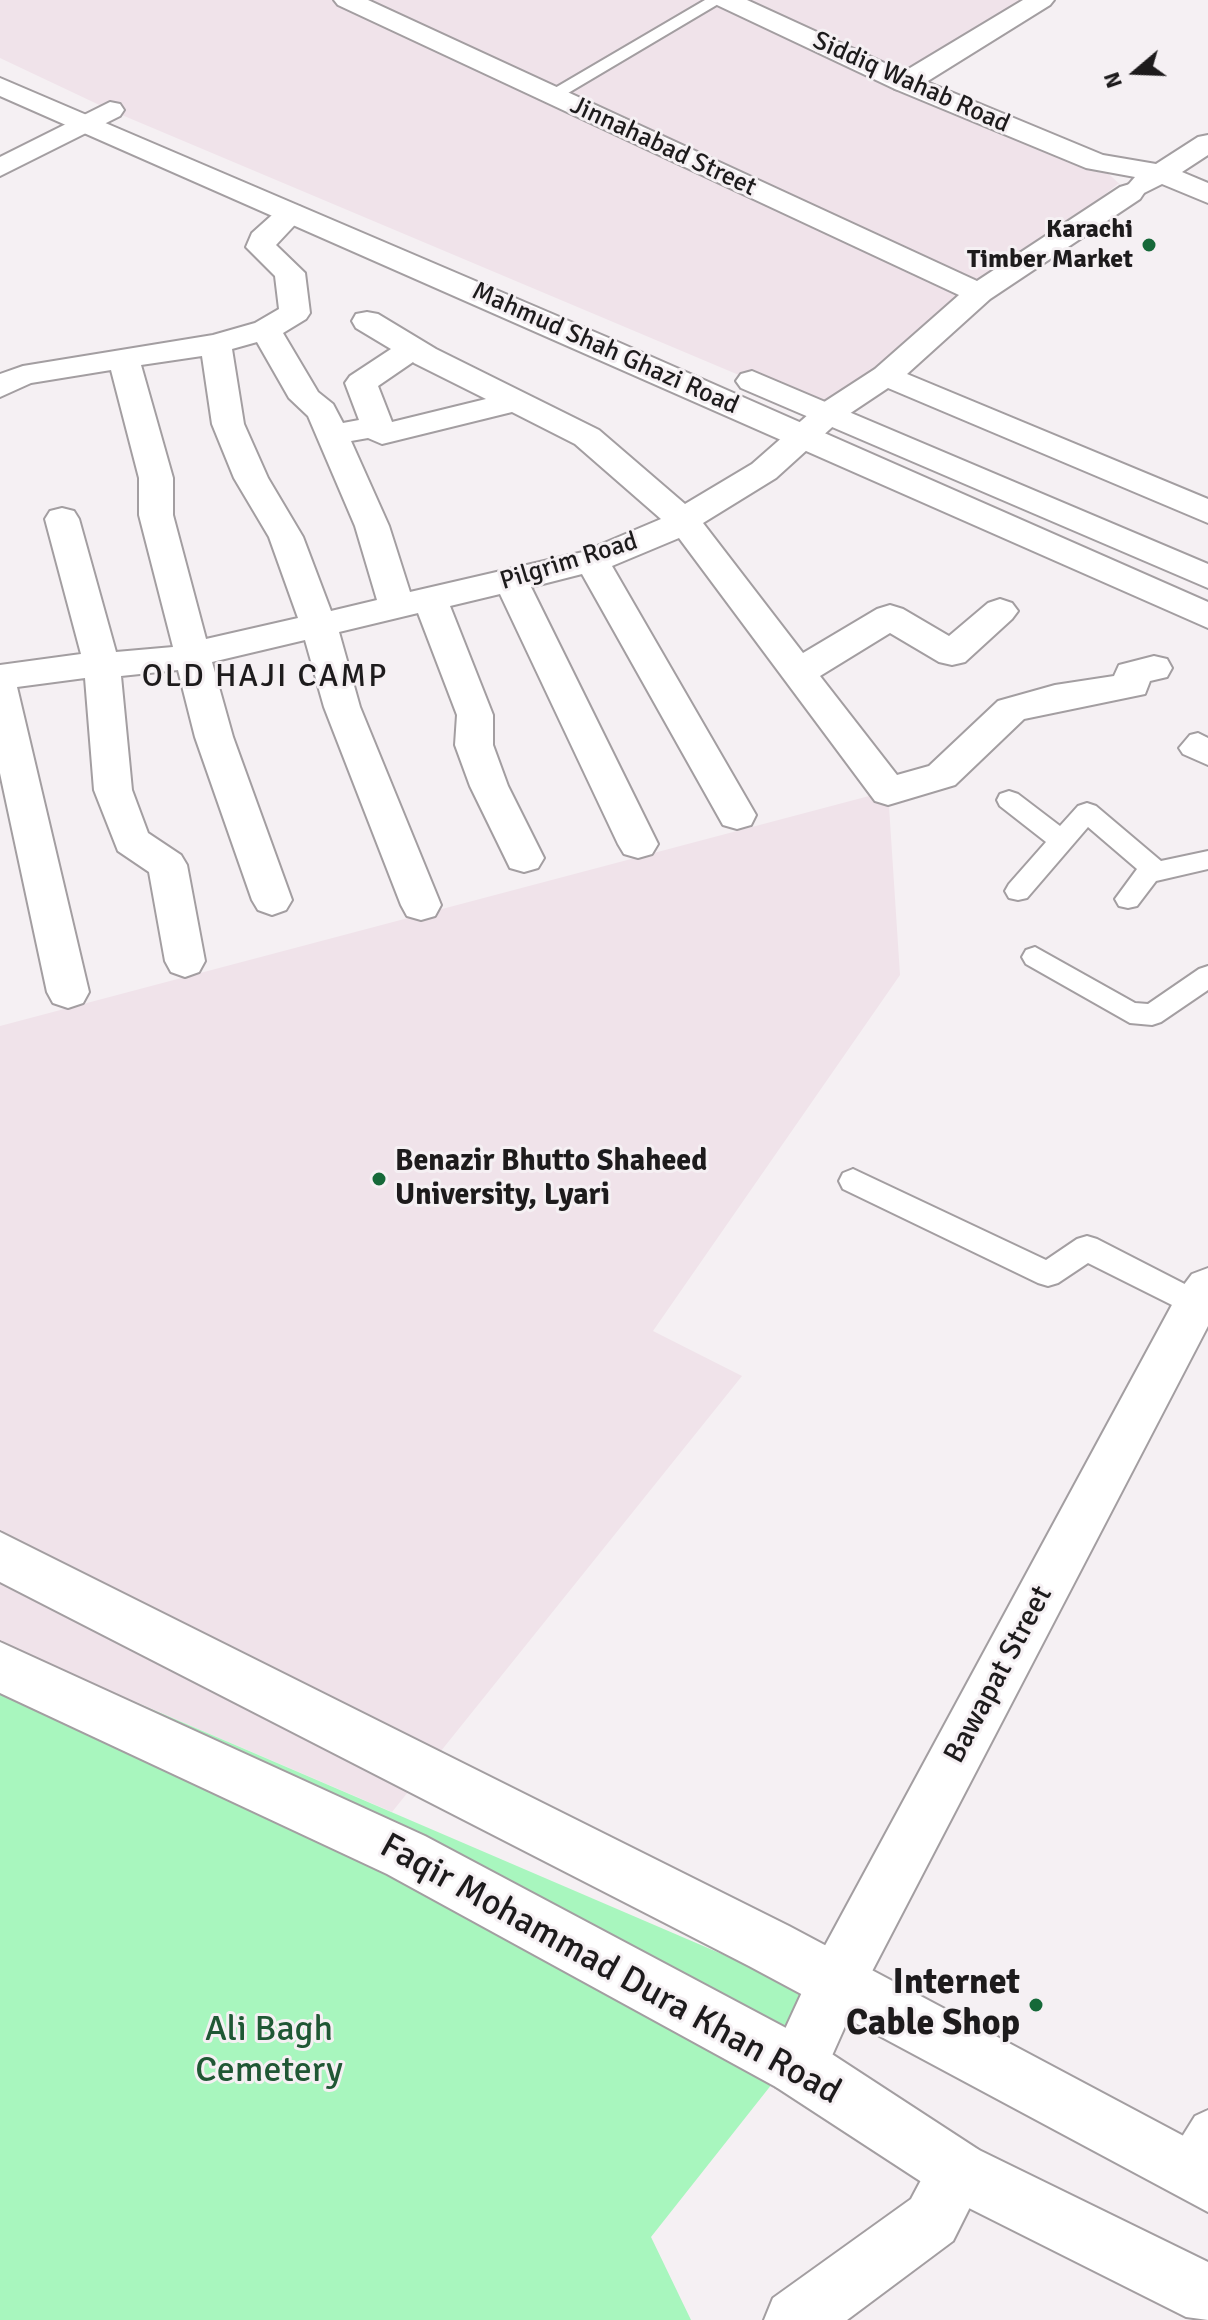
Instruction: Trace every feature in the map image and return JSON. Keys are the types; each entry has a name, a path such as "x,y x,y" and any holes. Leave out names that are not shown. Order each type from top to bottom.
{"street":[{"name":"Jinnahabad Street","path":"347,0 979,293"},
{"name":"Siddiq Wahab Road","path":"726,0 905,83 1096,162 1160,173 1208,194"},
{"path":"905,83 1041,0"},
{"name":"Mahmud Shah Ghazi Road","path":"0,58 97,117 291,213 1208,616"},
{"name":"Mahmud Shah Ghazi Road","path":"0,86 97,117 829,413 1208,577"},
{"path":"0,168 97,117"},
{"name":"Pilgrim Road","path":"0,677 170,660 592,561 659,535 764,471 829,413 886,376 979,293 1208,143"},
{"name":"Siddiq Wahab Road","path":"1096,162 1130,193 1166,208"},
{"path":"0,387 23,375 216,344 266,330 295,313 290,273 261,247 262,239 291,213"},
{"path":"367,321 425,356 587,437 683,520 888,791 942,776 1011,710 1055,698 1132,685 1132,674 1154,668"},
{"path":"266,330 305,398 322,411 372,526 475,715 474,745 524,858"},
{"path":"216,344 228,424 251,478 286,537 319,626 342,707 421,905"},
{"path":"414,347 361,383 382,434 517,401"},
{"path":"123,358 156,478 156,515 214,737 272,900"},
{"path":"886,376 1208,512"},
{"path":"332,435 378,426"},
{"path":"62,519 102,665 113,790 132,841 167,865 185,961"},
{"path":"592,561 737,815"},
{"path":"511,581 638,844"},
{"path":"799,672 890,617 952,653 1000,611"},
{"path":"0,689 68,992"},
{"name":"Bawapat Street","path":"797,2066 835,1984 1204,1301"},
{"path":"0,1556 55,1581 699,1910 835,1984 1200,2160"},
{"name":"Faqir Mohammad Dura Khan Road","path":"0,1667 406,1855 797,2066 958,2171 1208,2295"},
{"path":"795,2320 932,2220 958,2171"}],"lane":[{"path":"552,95 717,0"},
{"path":"1009,800 1062,841"},
{"path":"1018,891 1087,812 1157,872"},
{"path":"1128,899 1148,873 1208,860"},
{"path":"1035,957 1130,1013 1152,1015 1208,976"},
{"path":"853,1181 1048,1274 1087,1248 1204,1301"}],"shaded area":[{"path":"0,0 1041,0 906,82 1096,162 1129,193 1118,184 829,413 110,110 0,58"},
{"name":"Benazir Bhutto Shaheed University, Lyari","path":"888,791 900,975 653,1331 742,1376 392,1812 0,1644 0,1026"}],"green space":[{"name":"Ali Bagh Cemetery","path":"0,1644 836,2003 651,2237 691,2320 0,2320"}],"place":[{"name":"Karachi Timber Market","path":"1149,245"},
{"name":"Benazir Bhutto Shaheed University, Lyari","path":"379,1179"},
{"name":"Internet Cable Shop","path":"1036,2005"}],"district":[{"name":"OLD HAJI CAMP","path":"265,678"}]}
